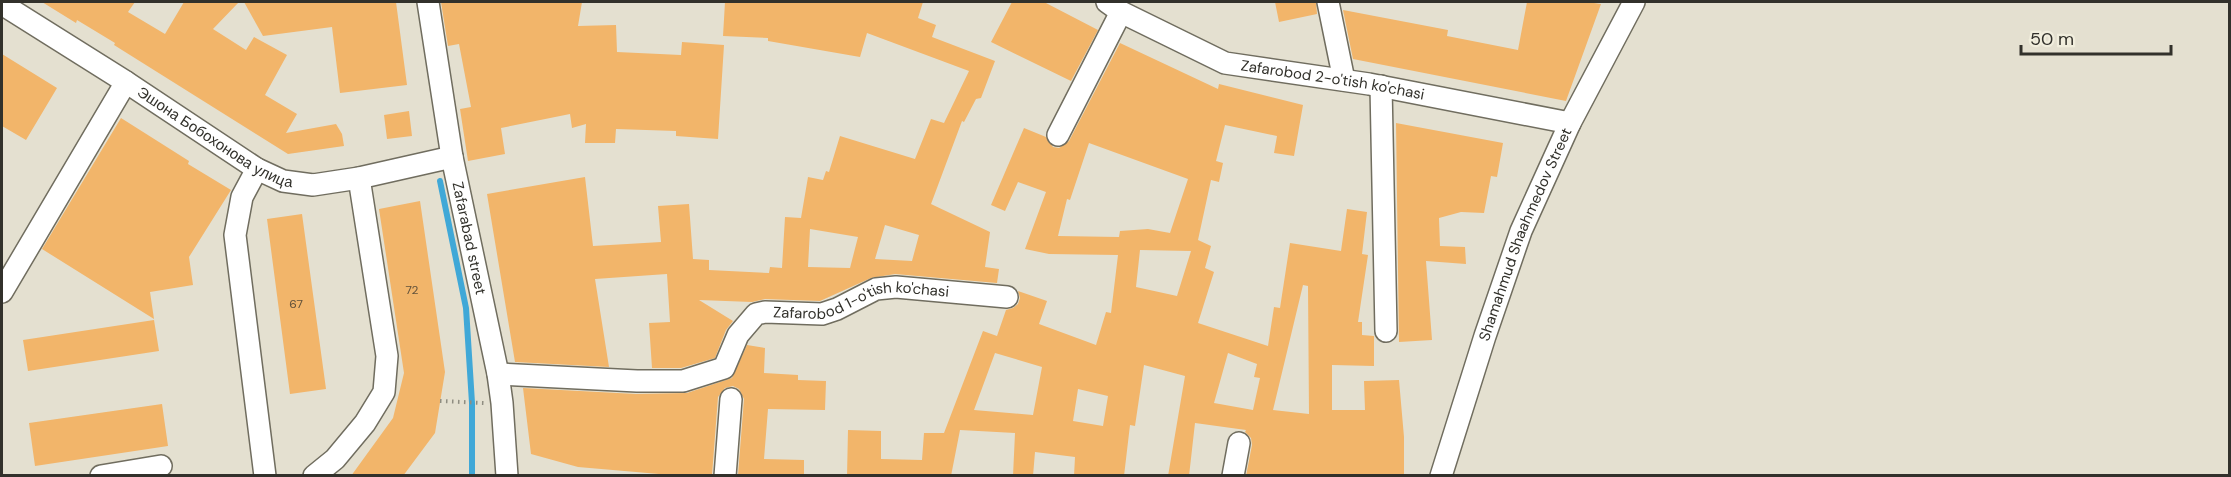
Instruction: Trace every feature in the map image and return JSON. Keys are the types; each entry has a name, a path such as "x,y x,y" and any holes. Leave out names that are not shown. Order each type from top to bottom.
{"street":[{"name":"Zafarabad street","path":"428,2 452,157 498,374 507,476"},
{"path":"1328,2 1344,80"},
{"name":"Shamahmud Shaahmedov Street","path":"1441,476 1521,231 1569,123 1634,2"},
{"name":"Эшона Бобохонова улица","path":"2,4 126,82 257,169 283,181 313,185 359,178 452,157"},
{"path":"1058,135 1114,7"},
{"name":"Zafarobod 2-o'tish ko'chasi","path":"1114,7 1225,63 1382,86 1569,123"},
{"path":"2,292 126,82"},
{"path":"1382,86 1386,331"},
{"path":"257,169 242,197 235,235 265,476"},
{"path":"314,476 335,459 365,423 384,392 387,356 359,178"},
{"name":"Zafarobod 1-o'tish ko'chasi","path":"498,374 683,381 724,368 738,335 756,314 765,312 822,314 876,289 896,287 1007,297"},
{"path":"725,476 731,399"},
{"path":"1233,476 1239,443"},
{"path":"101,476 161,466"}],"path":[{"path":"440,401 502,403"}],"building":[{"path":"42,2 135,2 128,12 165,34 184,2 239,2 213,29 246,50 254,37 287,55 265,95 297,114 286,133 336,124 342,134 344,146 288,154 114,45 115,43"},
{"path":"244,2 396,2 407,85 340,93 332,27 263,36"},
{"path":"441,2 582,2 578,26 616,25 617,52 681,55 682,42 724,45 718,139 676,136 676,131 616,129 615,143 585,143 586,124 572,128 570,114 501,128 505,154 468,161 460,109 471,107 459,44 448,46"},
{"path":"725,2 923,2 918,18 936,25 932,37 995,61 981,98 976,99 964,122 962,121 931,204 990,232 985,267 999,269 997,283 895,274 871,278 820,301 699,300 733,321 726,330 715,358 681,368 652,368 649,323 670,322 667,274 595,279 609,367 515,362 487,194 585,177 593,246 661,242 658,206 689,204 693,259 709,260 709,270 769,273 770,267 782,268 785,217 801,218 808,177 823,180 826,171 829,172 840,136 915,159 931,119 944,123 969,71 867,33 860,57 768,41 768,38 723,36","holes":["885,225 919,235 912,261 875,259","810,229 858,237 850,268 808,267"]},
{"path":"1012,2 1044,2 1098,30 1071,81 991,42"},
{"path":"1275,2 1316,2 1317,14 1279,22"},
{"path":"1527,2 1601,4 1566,101 1353,59 1343,10 1448,30 1447,36 1518,50"},
{"path":"1120,43 1218,89 1219,84 1303,105 1294,156 1274,153 1277,136 1225,125 1216,161 1223,163 1219,182 1211,180 1198,240 1211,246 1205,268 1214,272 1198,323 1268,346 1274,307 1280,308 1290,243 1341,251 1347,209 1367,212 1362,254 1368,255 1358,322 1362,322 1362,335 1374,336 1374,366 1332,365 1332,410 1365,410 1364,381 1399,380 1404,437 1404,476 1246,476 1252,445 1246,430 1195,423 1189,476 1168,476 1185,376 1144,365 1135,426 1130,425 1124,476 1074,476 1075,457 1035,452 1033,476 1013,476 1015,433 960,430 951,476 847,476 848,430 881,431 881,459 922,460 924,433 944,433 983,331 997,336 1006,310 1018,304 1020,298 1018,291 1047,301 1039,324 1096,345 1106,312 1111,313 1118,255 1049,254 1025,249 1046,192 1018,182 1005,211 991,205 1024,128 1046,137 1053,147 1059,148 1069,141","holes":["1089,143 1188,179 1170,233 1148,229 1120,231 1119,237 1058,236 1067,199 1070,200","1140,250 1191,251 1177,296 1136,287","1303,285 1308,286 1309,414 1273,410","995,353 1042,367 1033,415 974,410","1228,353 1257,364 1254,377 1260,378 1253,410 1214,403","1078,389 1108,396 1103,426 1073,421"]},
{"path":"2,54 57,88 26,140 2,126"},
{"path":"409,111 412,136 387,139 384,115"},
{"path":"121,118 231,190 189,257 193,285 150,292 154,319 42,249"},
{"path":"1396,123 1503,143 1497,177 1491,176 1484,213 1461,212 1439,218 1440,246 1465,247 1466,264 1426,261 1432,340 1399,342"},
{"path":"420,201 445,372 435,433 403,476 351,476 393,418 404,373 379,209"},
{"path":"302,214 326,389 290,394 267,219"},
{"path":"154,320 159,351 28,371 23,340"},
{"path":"747,345 765,348 764,373 798,375 798,380 826,381 825,410 768,409 764,459 804,460 804,476 738,475 744,399 739,389 733,386 725,388 718,397 712,475 659,474 578,467 531,454 523,388 636,394 687,393 732,378"},
{"path":"162,404 168,446 35,466 29,423"}],"waterway":[{"path":"440,181 466,308 472,403 472,476"}]}
